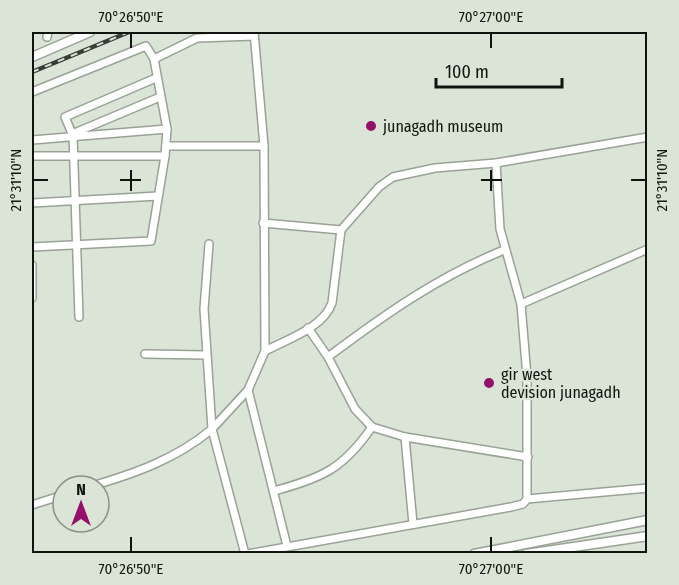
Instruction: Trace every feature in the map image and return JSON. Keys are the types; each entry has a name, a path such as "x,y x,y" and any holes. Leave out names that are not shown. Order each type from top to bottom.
{"street":[{"path":"32,57 90,32"},
{"path":"111,480 142,470 189,448 212,429 248,390 265,351 264,146 254,34 197,38 154,59"},
{"path":"32,92 146,46 154,59 167,129 165,156 151,241 32,247"},
{"path":"79,317 72,135 65,117 156,78"},
{"path":"72,135 160,97"},
{"path":"32,140 167,129"},
{"path":"265,351 308,328 328,314 332,303 341,230 379,187 393,177 435,168 496,163 648,137"},
{"path":"166,146 264,146"},
{"path":"32,156 165,156"},
{"path":"496,163 500,229 520,304 527,376 527,499"},
{"path":"32,202 158,196"},
{"path":"263,223 341,230"},
{"path":"209,244 204,309 212,429 247,554 511,507 522,504 527,499 648,488"},
{"path":"520,304 648,249"},
{"path":"328,357 424,289 467,265 504,250"},
{"path":"32,265 32,298"},
{"path":"308,328 328,357 355,409 372,427 405,437 528,457"},
{"path":"145,354 206,355"},
{"path":"248,390 287,546"},
{"path":"274,491 327,474 355,451 372,427"},
{"path":"405,437 413,524"},
{"path":"32,505 51,499"},
{"path":"474,554 648,520"},
{"path":"526,554 648,536"}],"railway":[{"path":"32,72 129,32"}],"place":[{"name":"junagadh museum","path":"371,126"},
{"name":"gir west devision junagadh","path":"489,383"}]}
